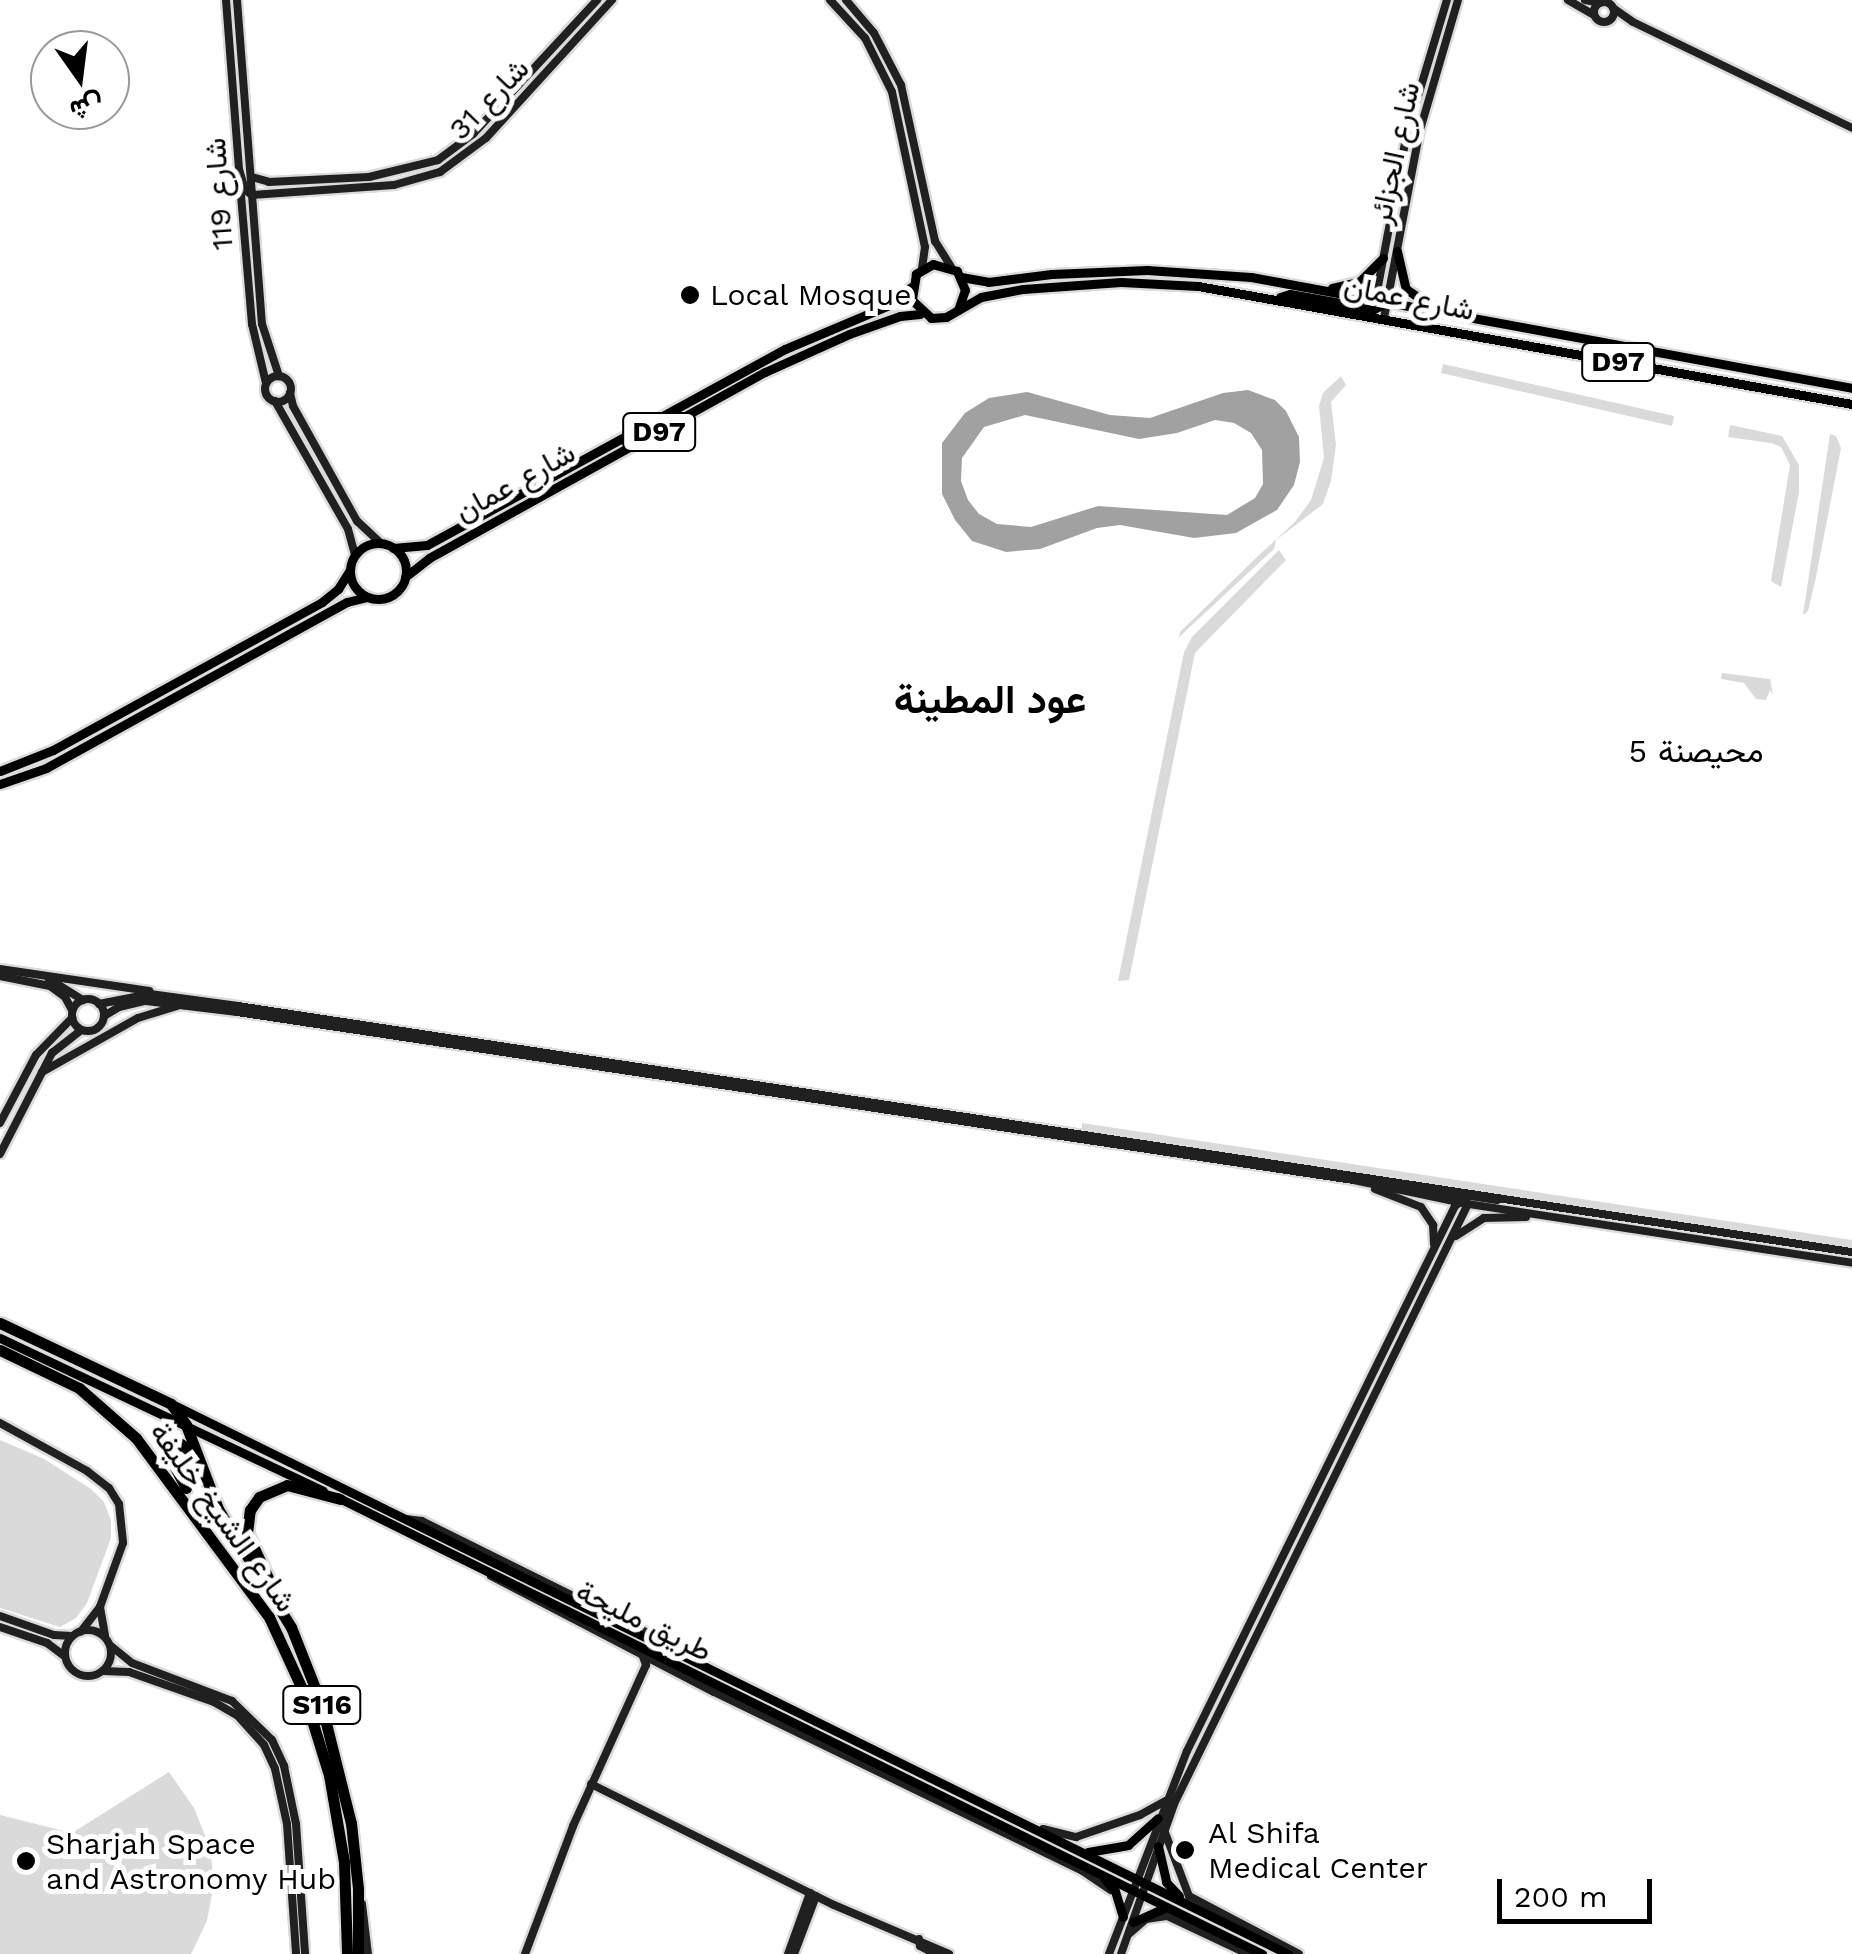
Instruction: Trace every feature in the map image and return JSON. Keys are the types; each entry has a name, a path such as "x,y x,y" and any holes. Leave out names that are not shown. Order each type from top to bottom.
{"highway":[{"path":"0,1324 171,1404"},
{"name":"شارع الشيخ خليفة","path":"0,1350 71,1384 151,1453 236,1568 282,1640 320,1740 341,1838 347,1954"},
{"path":"0,1358 106,1411"},
{"name":"شارع الشيخ خليفة","path":"171,1404 186,1425 232,1535 301,1649 334,1746 349,1810 358,1888 358,1954"},
{"path":"207,1482 189,1446 176,1444 170,1450 168,1462 236,1568"},
{"path":"279,1607 276,1592 248,1540 250,1510 265,1492 287,1485 340,1498"}],"main road":[{"path":"1397,251 1406,289 1448,314"},
{"path":"1319,290 1359,282 1382,258"},
{"path":"933,264 951,267 961,276 965,297 958,310 938,318 925,315 915,306 911,287 922,269 933,264"},
{"name":"شارع عمان","path":"961,276 988,282 1052,274 1164,270 1319,290 1379,310 1849,402"},
{"name":"شارع عمان","path":"958,310 988,295 1104,282 1198,286 1279,299 1448,314 1852,388"},
{"name":"شارع عمان","path":"393,548 427,545 785,349 894,303 911,287"},
{"path":"1379,310 1458,321 1474,319"},
{"name":"شارع عمان","path":"405,577 424,560 775,367 871,326 906,314 925,315"},
{"path":"0,772 50,752 327,599 350,570 355,554 369,544 393,548 405,564 405,577 388,597 367,596 346,602 46,768 0,784"},
{"path":"350,570 356,589 367,596"},
{"name":"طريق مليحة","path":"0,1338 340,1498 719,1690 783,1717 1099,1872 1261,1937 1288,1954"},
{"name":"طريق مليحة","path":"171,1404 1081,1851 1166,1907 1262,1954"},
{"path":"783,1717 790,1728"},
{"path":"1081,1851 1109,1852 1128,1845 1158,1818"},
{"path":"1158,1846 1166,1882 1192,1908"},
{"path":"1099,1872 1128,1919 1166,1907"},
{"path":"1139,1886 1235,1929"}],"street":[{"name":"شارع 119","path":"226,0 252,324 266,383"},
{"name":"شارع 119","path":"237,0 262,324 279,376"},
{"name":"شارع 31","path":"252,195 406,183 459,161 486,138 610,0"},
{"path":"830,0 871,47 896,104 925,246 922,269"},
{"path":"846,0 880,44 901,86 935,240 951,267"},
{"name":"شارع الجزائر","path":"1379,310 1382,258 1419,86 1447,0"},
{"name":"شارع الجزائر","path":"1379,310 1397,251 1428,97 1458,0"},
{"path":"1568,0 1596,17 1633,22"},
{"path":"1585,0 1614,8 1633,22 1852,131"},
{"name":"شارع 31","path":"252,177 269,182 380,176 421,167 461,146 595,1"},
{"path":"1596,17 1594,9 1600,2"},
{"path":"1611,20 1614,8"},
{"path":"230,54 237,51 242,73"},
{"path":"239,169 245,190 252,195"},
{"path":"348,189 348,181 380,176"},
{"path":"355,554 348,529 285,413 266,394 266,383 279,376 289,382 293,406 357,521 380,543"},
{"path":"275,402 290,393"},
{"path":"0,973 34,974 1349,1174 1852,1263"},
{"path":"0,973 50,986 65,997 81,1030"},
{"path":"34,974 83,1000 99,1004 158,994"},
{"path":"0,1123 36,1055 83,1000"},
{"path":"0,1154 58,1046 81,1030 96,1029 104,1016 138,1002 186,1006 1464,1199 1852,1252"},
{"path":"99,1004 104,1016"},
{"path":"42,1072 145,1014 186,1006"},
{"path":"1349,1174 1464,1199"},
{"path":"1368,1183 1425,1211 1434,1233 1432,1254"},
{"path":"1139,1886 1444,1251 1464,1199"},
{"path":"1109,1954 1128,1919 1164,1801 1432,1254 1464,1199"},
{"path":"1444,1251 1461,1231 1484,1218 1581,1216"},
{"path":"0,1423 72,1461 115,1495 124,1533 100,1607 77,1633 65,1658"},
{"path":"484,1570 528,1598 1081,1870 1117,1896"},
{"path":"100,1607 105,1636 132,1663 232,1700 272,1740 284,1766 296,1824 305,1954"},
{"path":"0,1616 54,1635 105,1636"},
{"path":"0,1626 53,1646 77,1674 129,1672 214,1702 256,1734 275,1769 285,1814 296,1954"},
{"path":"103,1671 111,1660 111,1646"},
{"path":"525,1954 591,1784 646,1665 642,1654"},
{"path":"646,1665 657,1662"},
{"path":"591,1784 834,1905 949,1954"},
{"path":"960,1792 1067,1838 1135,1817 1164,1801"},
{"path":"1164,1829 1186,1894 1299,1954"},
{"path":"791,1884 801,1902 801,1928"},
{"path":"358,1888 368,1954"},
{"path":"791,1954 813,1895"},
{"path":"801,1928 814,1912 834,1905"},
{"path":"1128,1937 1146,1919 1167,1916 1248,1954"},
{"path":"1121,1954 1128,1937 1128,1919"},
{"path":"919,1939 920,1946 935,1954"}],"shaded area":[{"path":"1443,364 1674,416 1672,426 1441,373"},
{"path":"1341,376 1346,385 1331,402 1336,445 1323,504 1276,540 1274,549 1178,638 1181,631 1257,557 1295,522 1311,500 1324,458 1319,406 1323,393"},
{"path":"1248,390 1275,400 1286,411 1299,437 1300,462 1294,485 1277,510 1236,533 1194,538 1120,525 1097,528 1040,549 1006,552 972,541 955,520 942,494 942,443 965,413 989,398 1027,392 1110,415 1150,418 1223,393","holes":["1025,415 1139,439 1177,433 1215,420 1234,423 1251,433 1262,450 1263,484 1255,498 1227,515 1098,506 1031,527 997,524 979,514 961,481 962,458 984,427"]},
{"path":"1730,425 1782,436 1799,465 1799,492 1781,587 1771,581 1790,465 1781,447 1728,437"},
{"path":"1830,434 1836,436 1841,448 1816,577 1808,611 1803,615"},
{"path":"1279,550 1286,560 1195,653 1129,980 1118,981 1184,652 1192,637"},
{"path":"1722,673 1770,679 1773,695 1770,690 1766,700 1756,699 1744,683 1721,679"},
{"path":"1082,1123 1852,1240 1852,1248 1082,1130"},
{"path":"0,1440 44,1459 91,1489 104,1502 111,1520 111,1538 87,1603 76,1618 60,1627 0,1608"},
{"path":"169,1772 194,1808 210,1848 214,1883 207,1921 191,1954 0,1954 0,1815 72,1833"}],"place":[{"name":"Local Mosque","path":"690,295"},
{"name":"Al Shifa Medical Center","path":"1185,1850"},
{"name":"Sharjah Space and Astronomy Hub","path":"26,1861"}],"district":[{"name":"عود المطينة","path":"990,700"},
{"name":"محيصنة 5","path":"1696,751"}]}
